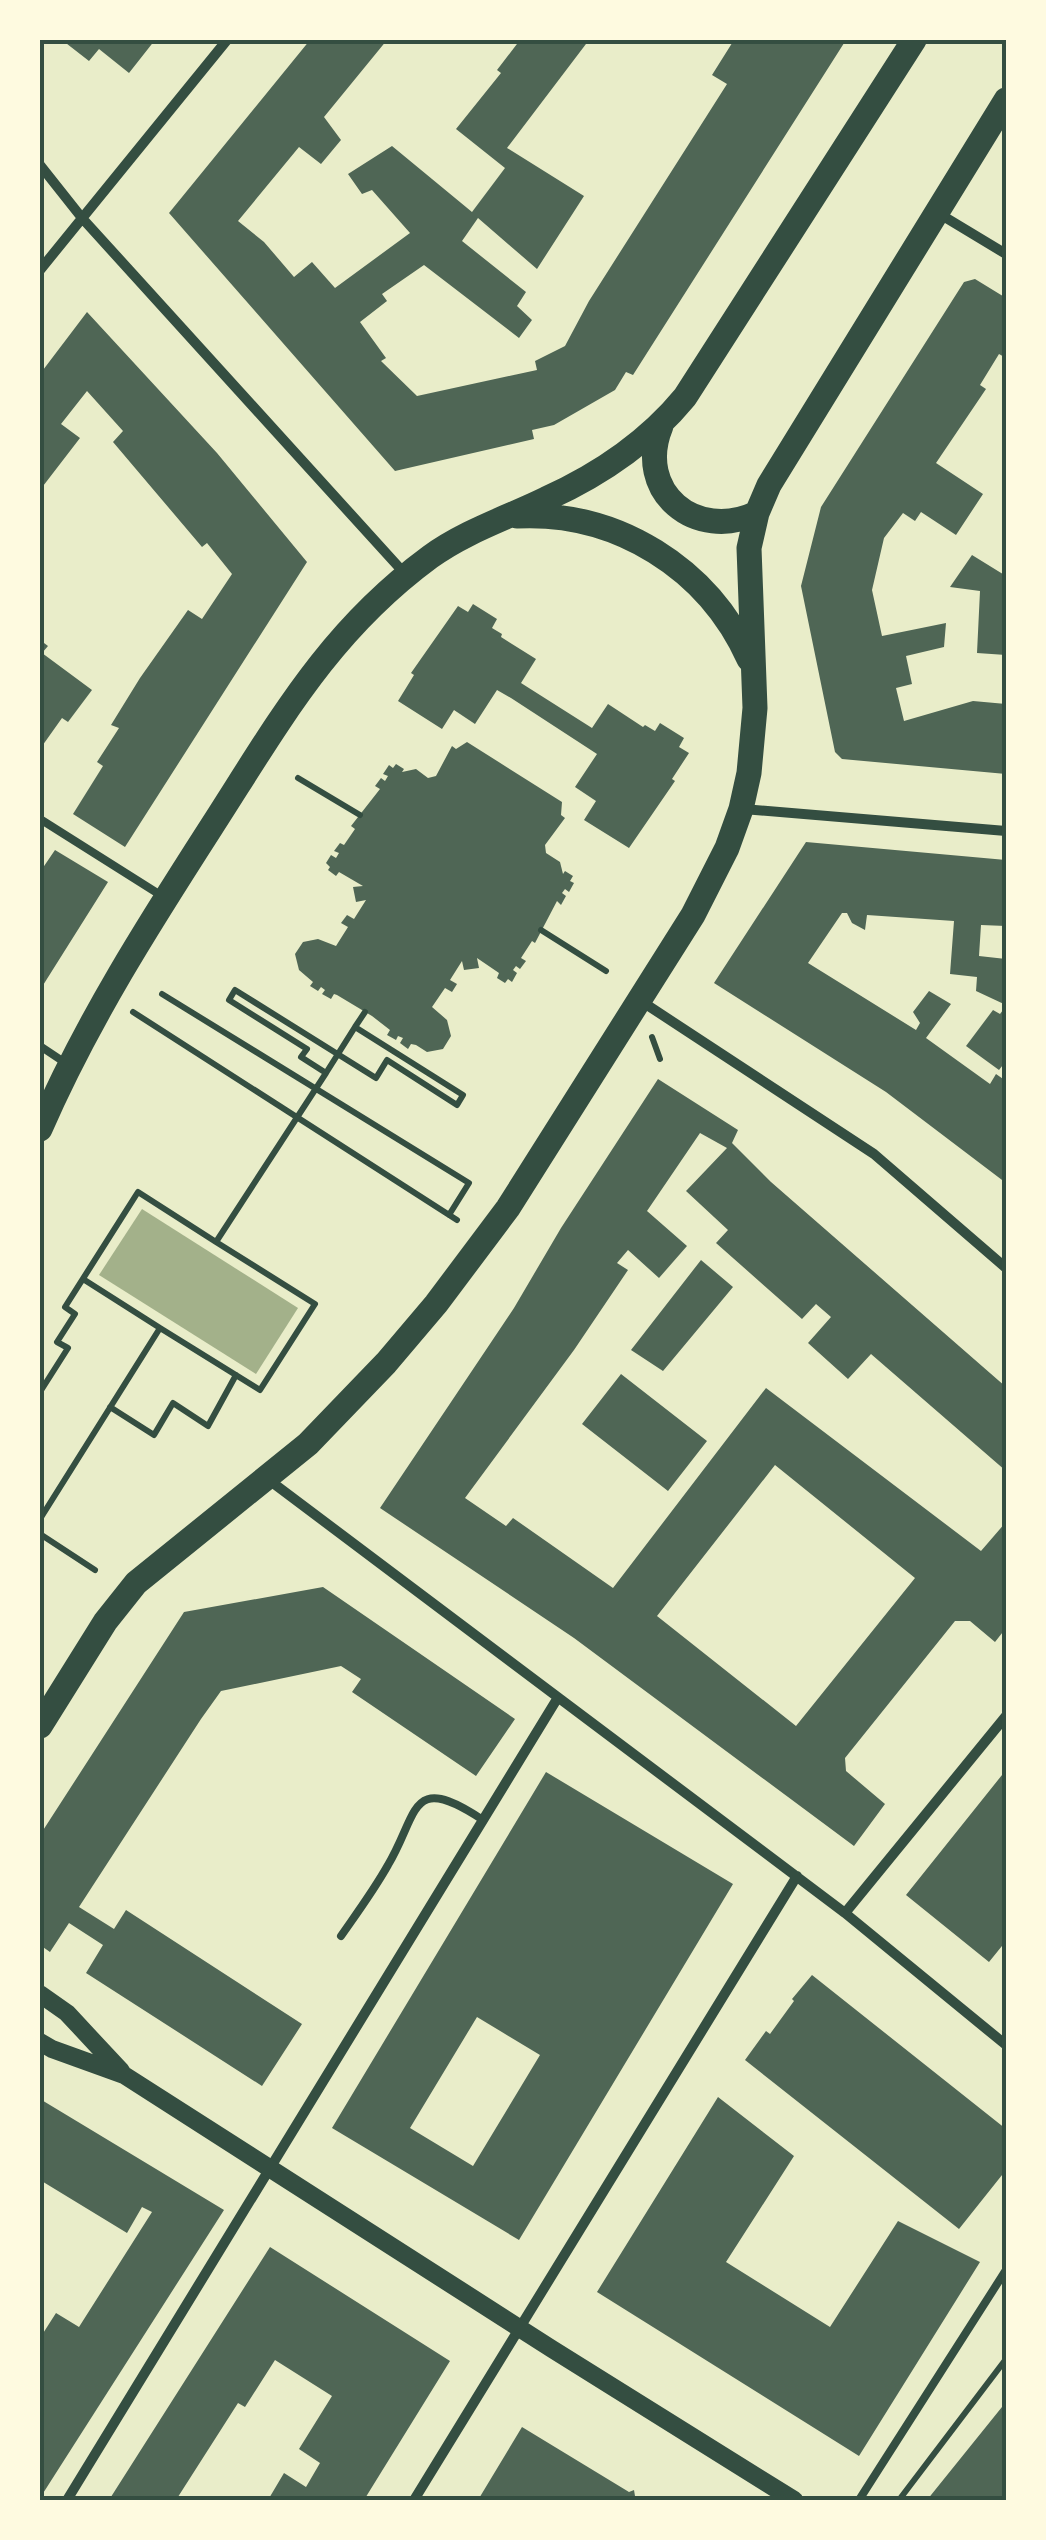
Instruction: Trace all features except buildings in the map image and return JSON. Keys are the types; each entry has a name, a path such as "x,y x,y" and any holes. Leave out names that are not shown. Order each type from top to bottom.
{"main road":[{"path":"40,1129 68,1065 165,899 310,675 347,628 407,576 467,534 586,478 661,426 686,398 914,40"},
{"path":"40,1726 105,1622 136,1583 268,1478 343,1410 436,1304 508,1208 712,880 741,808 753,742 748,548 757,513 769,484 1006,100"},
{"path":"661,426 656,438 655,465 672,501 693,517 706,521 732,522 757,513"},
{"path":"505,517 582,521 655,550 714,601 754,668"}],"street":[{"path":"40,270 227,40"},
{"path":"40,165 82,218 407,576"},
{"path":"938,213 1006,254"},
{"path":"741,808 1006,831"},
{"path":"640,1000 874,1154 1006,1268"},
{"path":"268,1478 845,1913 1006,2045"},
{"path":"67,2500 557,1699"},
{"path":"845,1913 1006,1716"},
{"path":"414,2500 796,1876"},
{"path":"40,1994 67,2013 124,2076"},
{"path":"40,2042 124,2076 794,2500"}],"lane":[{"path":"40,820 165,899"},
{"path":"40,1046 68,1065"},
{"path":"341,1936 388,1866 418,1805 448,1798 483,1820"},
{"path":"859,2500 1006,2270"}],"path":[{"path":"298,778 360,816"},
{"path":"541,930 606,972"},
{"path":"326,1073 301,1057 308,1048 229,1000 235,990 376,1078 387,1060 457,1105 463,1094 356,1027"},
{"path":"106,996 453,1217 469,1183 162,994"},
{"path":"216,1242 365,1012"},
{"path":"40,1392 68,1348 58,1342 74,1314 65,1308 83,1279 138,1192 315,1304 260,1390 83,1279"},
{"path":"40,1519 160,1328"},
{"path":"110,1407 154,1435 174,1404 208,1426 236,1375"},
{"path":"40,1534 95,1570"},
{"path":"899,2500 1006,2359"}],"shaded area":[{"path":"142,1209 298,1308 256,1374 99,1275"}]}
